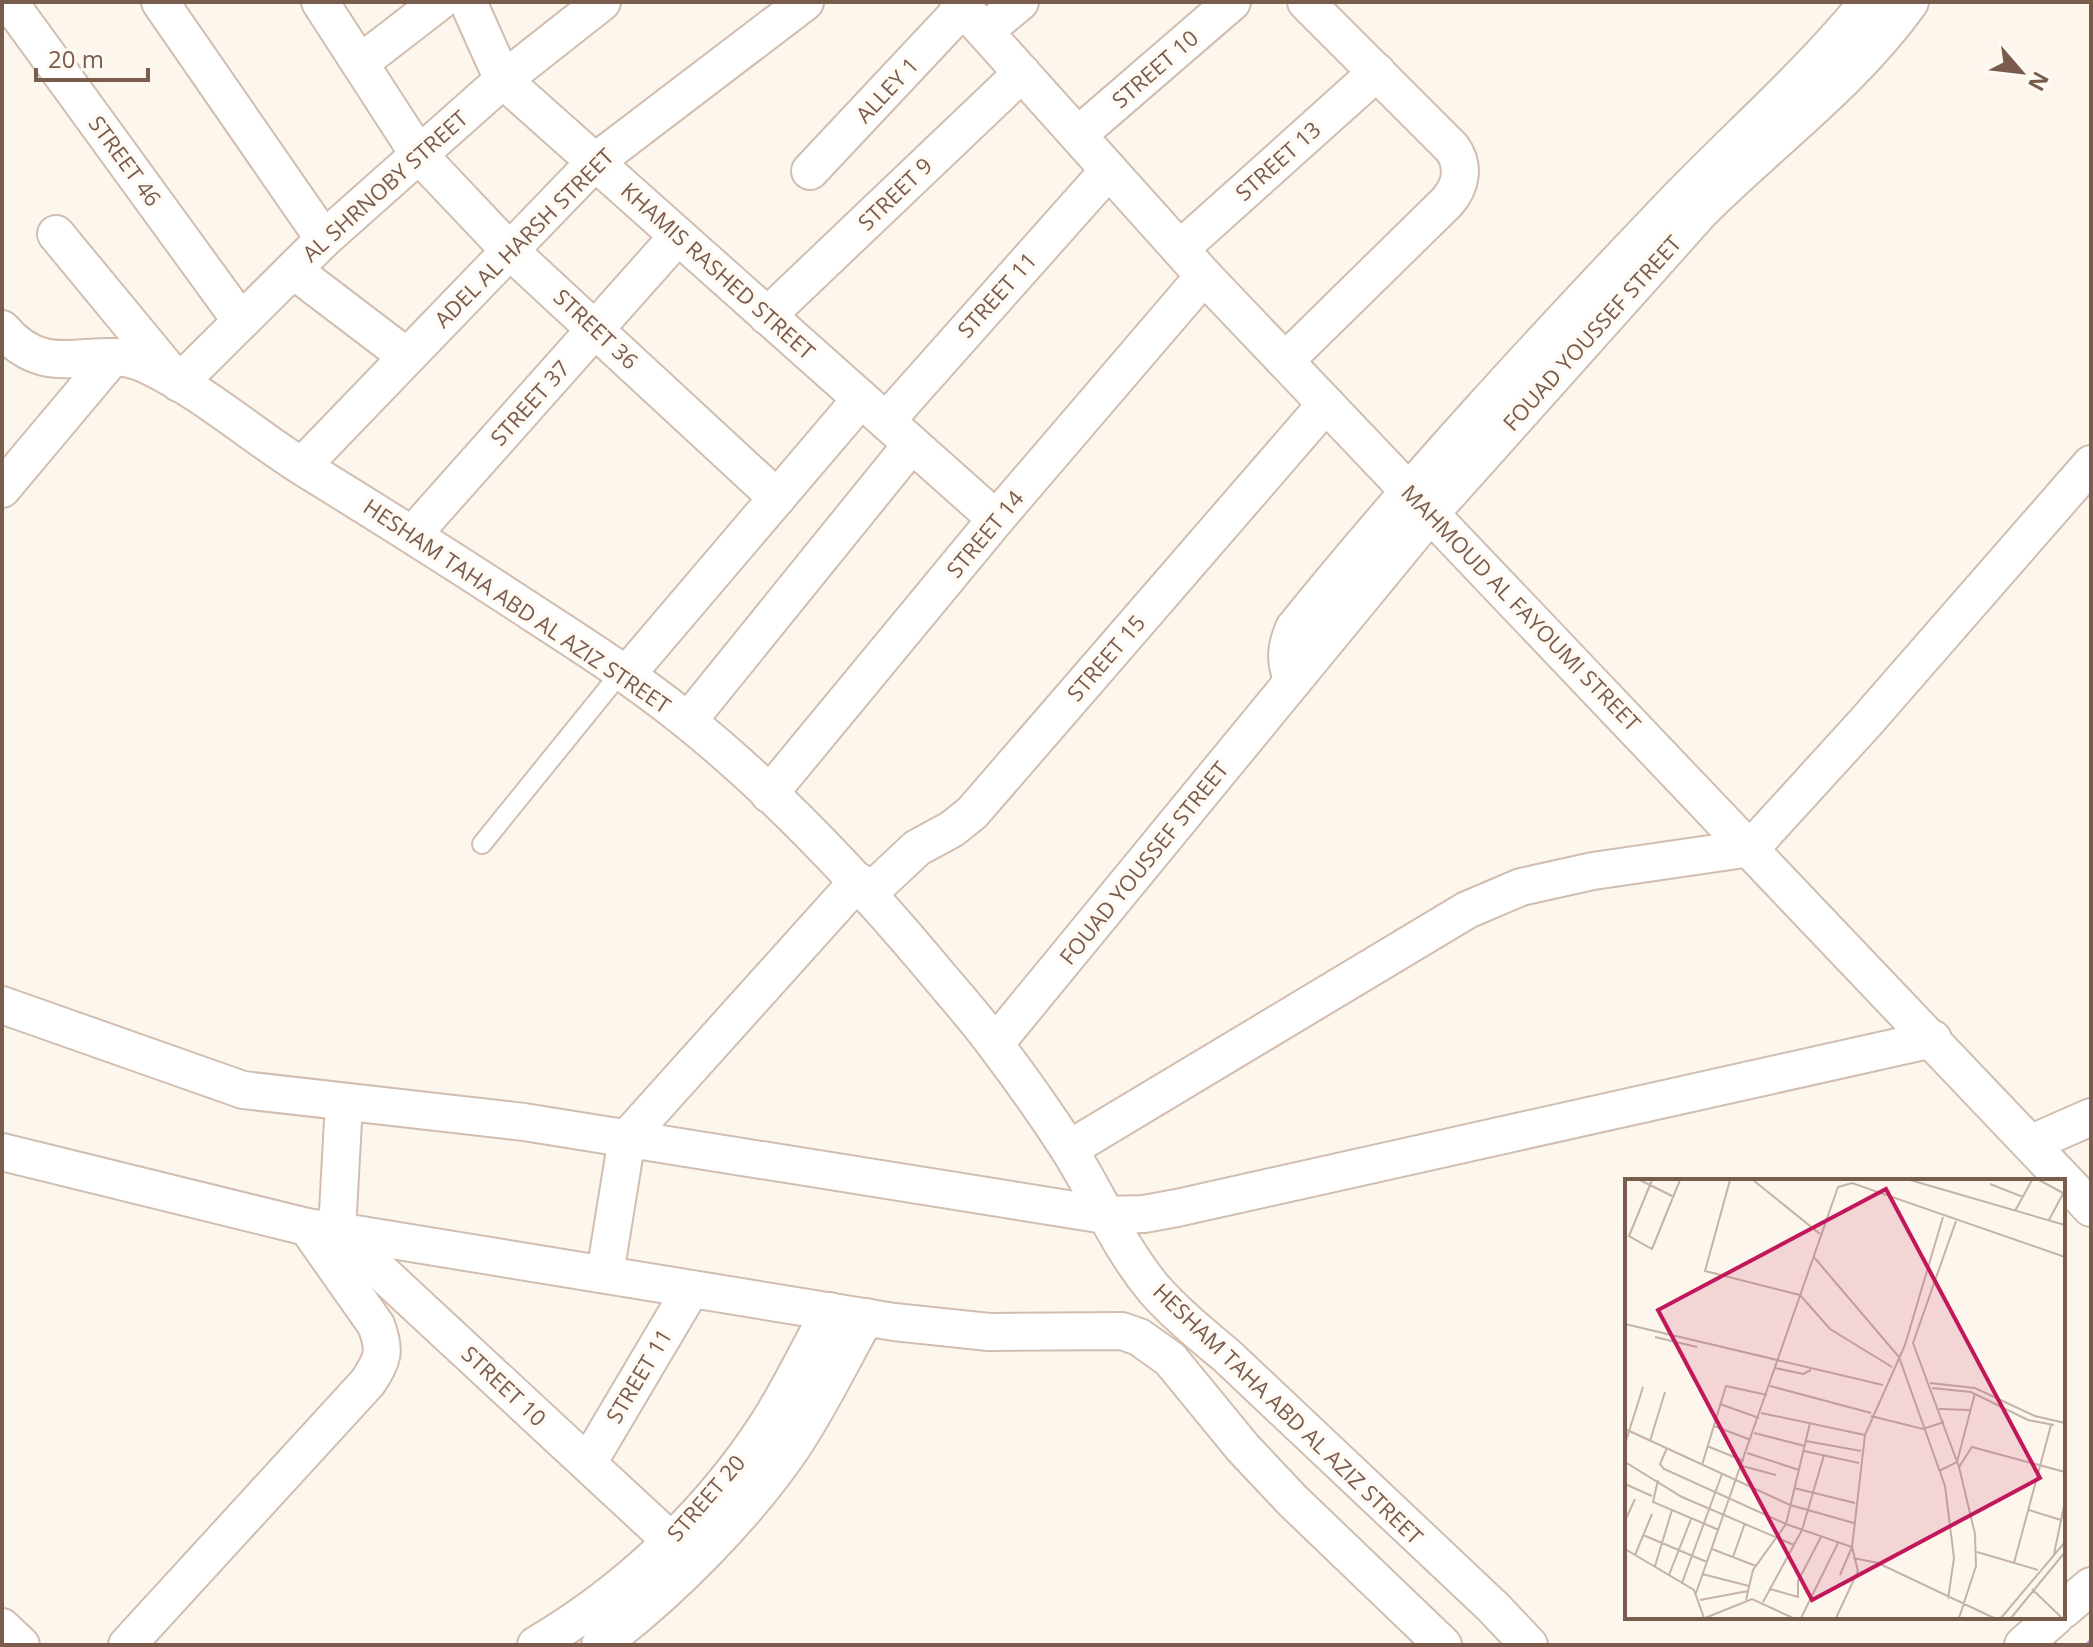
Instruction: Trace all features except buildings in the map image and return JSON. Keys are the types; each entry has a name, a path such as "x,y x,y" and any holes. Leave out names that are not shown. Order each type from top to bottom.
{"street":[{"name":"STREET 46","path":"9,2 241,321"},
{"path":"160,2 324,239"},
{"name":"STREET 36","path":"320,2 419,155 509,250 777,498"},
{"path":"360,63 439,2"},
{"name":"KHAMIS RASHED STREET","path":"468,2 503,80 996,519"},
{"name":"AL SHRNOBY STREET","path":"179,383 324,239 503,80 602,2"},
{"name":"ADEL AL HARSH STREET","path":"302,466 595,162 805,2"},
{"name":"ALLEY 1","path":"810,171 969,14 1020,2"},
{"name":"STREET 10","path":"1078,135 1232,2"},
{"path":"1285,361 1447,202 1459,184 1459,162 1452,148 1306,2"},
{"name":"FOUAD YOUSSEF STREET","path":"995,1044 1293,681 1420,502 1670,207 1801,78 1868,2"},
{"name":"FOUAD YOUSSEF STREET","path":"1420,502 1736,176 1822,102 1866,56 1910,2"},
{"name":"MAHMOUD AL FAYOUMI STREET","path":"969,14 1204,276 2065,1179"},
{"name":"STREET 13","path":"1180,249 1377,72"},
{"name":"STREET 9","path":"767,316 1022,73"},
{"name":"STREET 11","path":"886,421 1109,170"},
{"path":"56,234 179,383"},
{"name":"STREET 37","path":"413,534 678,236"},
{"path":"293,270 406,356"},
{"name":"STREET 14","path":"769,794 996,519 1204,276"},
{"name":"HESHAM TAHA ABD AL AZIZ STREET","path":"2,329 23,349 51,360 111,359 143,363 179,383 302,466 625,672 688,721 769,794 863,887 995,1044 1069,1149 1127,1253 1155,1290 1529,1645"},
{"path":"2,489 111,359"},
{"name":"STREET 15","path":"627,1138 863,887 972,813 1326,404"},
{"path":"625,672 777,498 886,421"},
{"path":"688,721 886,421"},
{"path":"1069,1149 1467,910 1521,887 1593,871 1751,848 1865,723 2091,464"},
{"path":"2,1005 243,1090 524,1122 1105,1215 1144,1214 1177,1208 1933,1039"},
{"path":"127,1645 368,1382 381,1361 382,1343 376,1325 322,1229 344,1102"},
{"path":"2032,1143 2091,1117"},
{"path":"605,1274 627,1138"},
{"path":"2,1152 322,1229 866,1317 989,1332 1122,1331 1147,1341 1170,1359 1243,1448 1293,1501 1443,1645"},
{"name":"MAHMOUD AL FAYOUMI STREET","path":"2065,1179 2091,1208"},
{"name":"STREET 10","path":"322,1229 588,1463 670,1540"},
{"name":"STREET 11","path":"588,1463 691,1289"},
{"name":"STREET 20","path":"536,1645 599,1602 670,1540 731,1474 765,1428 830,1311"},
{"path":"600,1645 666,1589 749,1501 791,1449 866,1317"},
{"path":"2065,1608 2091,1586"},
{"path":"2023,1645 2053,1619"},
{"path":"2,1627 21,1645"}],"lane":[{"path":"482,844 625,672"}],"railway":[{"path":"2088,1645 2091,1642"}]}
